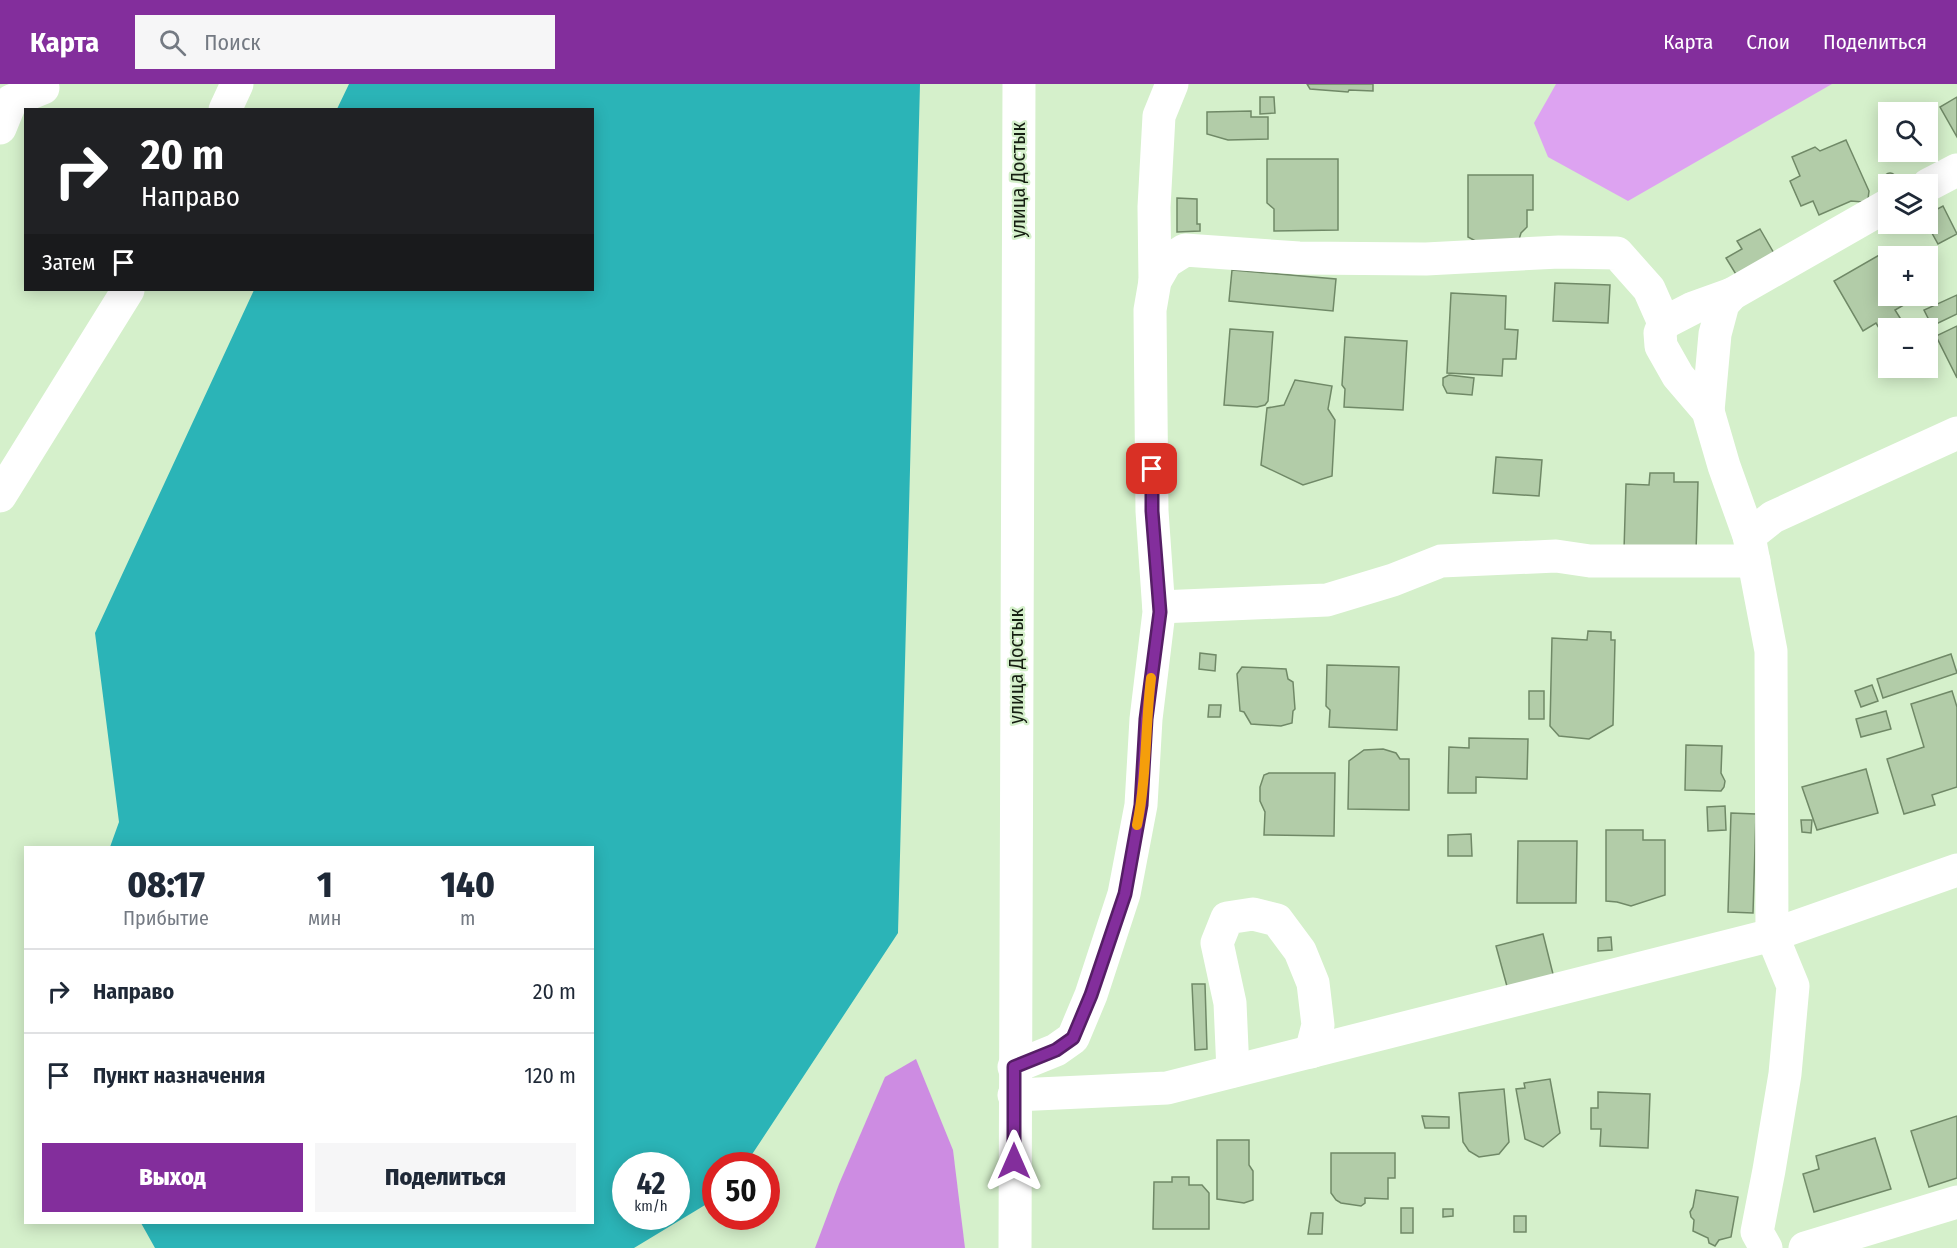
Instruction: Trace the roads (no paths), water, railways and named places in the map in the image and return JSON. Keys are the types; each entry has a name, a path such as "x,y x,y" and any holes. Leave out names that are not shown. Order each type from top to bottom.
{"street":[{"path":"226,108 237,84"},
{"name":"улица Достык","path":"1015,1248 1019,84"},
{"path":"1066,1093 1073,1038 1091,995 1125,894 1141,805 1146,719 1159,607 1152,511 1150,310 1155,281 1154,207 1159,116 1172,84"},
{"path":"0,128 11,101 44,87"},
{"path":"1938,180 1957,170"},
{"path":"1708,411 1678,376 1661,346 1660,333 1665,323 1693,308 1732,294 1878,211"},
{"path":"1155,281 1166,262 1185,250 1299,258 1426,259 1559,252 1617,254 1649,289 1665,323"},
{"path":"0,496 127,291"},
{"path":"1732,294 1723,304 1715,334 1708,411 1751,548 1771,651 1772,935 1793,986 1785,1074 1757,1232 1766,1248"},
{"path":"1751,548 1773,517 1957,432"},
{"path":"1159,607 1327,600 1393,580 1441,561 1556,556 1590,561 1751,548"},
{"path":"1014,1081 1066,1093 1167,1088 1772,935 1811,919 1957,870"},
{"path":"1233,1071 1230,1003 1217,942 1227,918 1253,914 1277,920 1299,951 1312,983 1318,1025 1311,1052"},
{"path":"1014,1081 1047,1054 1073,1038"},
{"path":"1805,1248 1957,1202"}],"water":[{"path":"349,84 920,84 898,933 754,1152 702,1152 702,1207 690,1214 690,1152 612,1152 612,1230 664,1230 634,1248 155,1248 142,1224 594,1224 594,846 110,846 119,822 95,633 254,291 594,291 594,108 337,108"}]}
